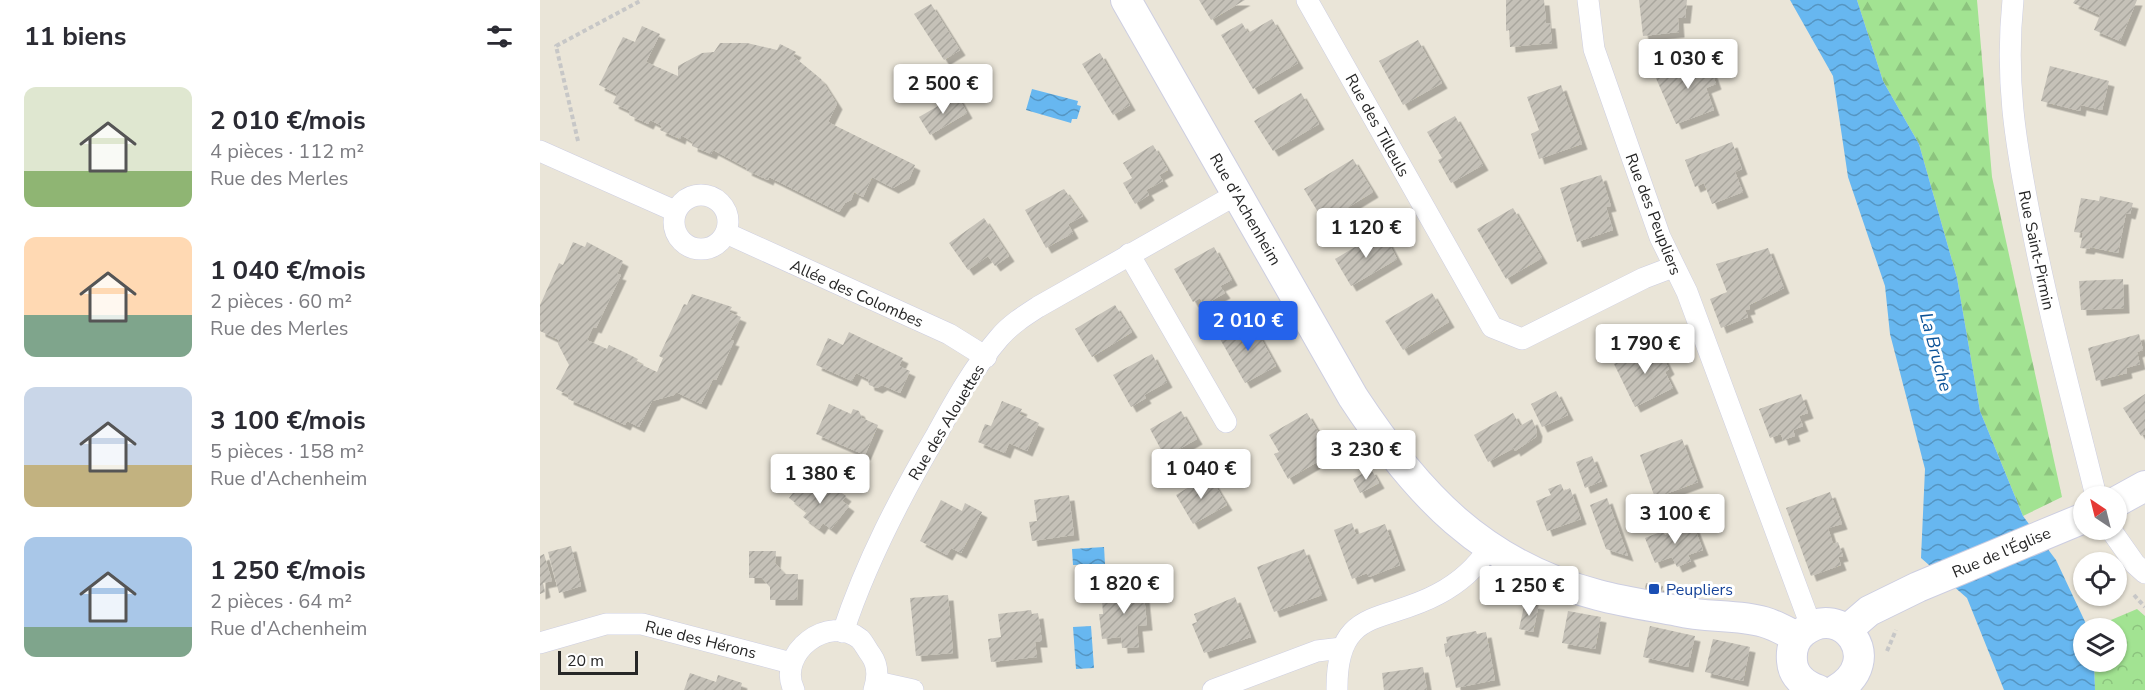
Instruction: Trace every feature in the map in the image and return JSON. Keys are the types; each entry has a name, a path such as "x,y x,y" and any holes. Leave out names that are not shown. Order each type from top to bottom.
{"main road":[{"name":"Rue d'Achenheim","path":"1126,0 1353,397 1392,453 1441,508 1489,549 1533,571 1598,595 1694,615 1763,622 1804,631"},
{"path":"2127,496 2145,486"},
{"name":"Rue de l'Église","path":"1847,630 1869,611 1918,587 2073,522"},
{"path":"1818,690 1807,686 1797,677 1792,664 1792,650 1804,631 1823,622 1836,624 1847,630 1857,642 1858,663 1849,682 1836,690"}],"street":[{"name":"Rue des Tilleuls","path":"1307,0 1492,327 1522,339 1644,278 1673,267"},
{"name":"Rue des Peupliers","path":"1588,0 1594,50 1673,267 1687,292 1804,631"},
{"name":"Rue Saint-Pirmin","path":"2013,0 2009,87 2013,130 2041,273 2094,486"},
{"path":"540,151 675,212"},
{"name":"Rue des Alouettes","path":"843,632 852,603 903,492 965,385 999,338 1018,319 1237,194"},
{"path":"694,195 709,195 721,202 728,216 726,233 715,245 703,249 690,247 678,238 673,224 675,212 683,200 694,195"},
{"name":"Allée des Colombes","path":"726,233 949,334 986,357"},
{"path":"1129,254 1226,422"},
{"path":"2118,540 2135,564 2145,573"},
{"path":"1337,690 1336,668 1342,648 1350,634 1360,624 1437,595 1461,580 1480,562 1489,549"},
{"name":"Rue des Hérons","path":"540,643 606,624 642,624 791,663"},
{"path":"794,690 791,685 791,663 800,646 825,632 843,632 860,639 876,662 875,686 913,690"},
{"path":"1213,690 1317,651 1342,648"}],"path":[{"path":"578,141 556,46 642,0"}],"green space":[{"path":"1857,0 1977,0 1992,177 2062,497 2023,516 1980,411 1957,278 1919,144 1883,81"},
{"path":"2137,609 2145,616 2145,690 2095,690 2094,672 2127,672 2127,618 2116,618"}],"water":[{"name":"La Bruche","path":"1790,0 1857,0 1883,81 1919,144 1957,278 1980,411 2023,516 2056,560 2073,596 2073,606 2078,606 2083,618 2073,618 2073,672 2094,672 2095,690 2004,690 1967,598 1921,558 1925,469 1890,334 1885,286 1848,177 1833,76"},
{"path":"1032,89 1078,101 1077,105 1081,106 1077,119 1072,119 1071,123 1026,110"},
{"path":"1104,547 1105,564 1073,565 1072,549"},
{"path":"1091,626 1094,668 1076,669 1073,627"}],"building":[{"path":"1199,0 1245,0 1211,20"},
{"path":"1506,0 1544,0 1546,23 1550,23 1552,43 1510,47 1509,30 1506,31"},
{"path":"1639,0 1687,0 1685,18 1678,18 1679,32 1643,36"},
{"path":"2075,0 2137,0 2120,41 2094,30 2100,15 2073,3"},
{"path":"931,4 960,50 944,60 914,14"},
{"path":"1272,19 1298,63 1253,89 1221,35 1242,23 1248,33"},
{"path":"642,26 660,34 646,62 678,76 678,66 702,53 714,52 720,43 747,43 777,50 780,44 796,52 793,56 821,79 837,104 828,122 915,165 909,179 893,188 872,177 863,197 854,192 851,200 845,203 839,212 769,177 768,180 746,170 747,168 713,150 711,154 692,146 693,142 681,135 680,139 660,130 662,126 650,120 648,124 629,115 630,111 613,103 617,94 599,85 623,37 635,42"},
{"path":"1418,40 1442,83 1403,105 1379,61"},
{"path":"1100,53 1130,105 1113,115 1082,64"},
{"path":"1707,58 1716,84 1706,88 1714,110 1676,124 1655,76"},
{"path":"2050,66 2109,81 2102,110 2081,105 2080,111 2041,101"},
{"path":"1561,85 1582,144 1539,159 1531,134 1539,130 1527,97"},
{"path":"1301,93 1319,124 1273,151 1254,121"},
{"path":"957,95 967,113 930,135 919,117"},
{"path":"1455,116 1483,165 1451,183 1438,160 1442,158 1427,132"},
{"path":"1732,142 1742,169 1735,172 1743,192 1712,204 1704,183 1695,187 1685,160"},
{"path":"1153,145 1168,170 1159,175 1163,181 1146,190 1149,195 1135,204 1123,183 1132,178 1123,163"},
{"path":"1353,159 1373,192 1324,222 1304,189"},
{"path":"1601,175 1611,206 1606,207 1613,230 1577,242 1560,188"},
{"path":"1064,189 1083,216 1068,224 1073,233 1046,248 1025,210"},
{"path":"2100,196 2133,203 2130,214 2126,213 2118,253 2090,247 2089,249 2080,248 2083,233 2074,232 2081,198 2099,201"},
{"path":"1513,208 1542,258 1506,279 1477,229"},
{"path":"984,218 1009,256 995,266 988,256 968,270 949,243"},
{"path":"1382,231 1397,259 1351,286 1335,259"},
{"path":"573,242 585,247 587,242 623,261 617,274 621,275 596,328 593,327 587,340 607,349 609,345 638,359 636,362 657,372 663,358 659,356 684,304 687,305 692,294 732,307 729,312 741,317 730,340 734,341 716,380 713,379 701,404 676,392 674,395 652,401 639,427 627,421 625,425 568,399 569,395 556,389 569,365 558,344 559,340 540,331 540,305 559,263 563,265"},
{"path":"1214,247 1232,280 1220,286 1225,293 1204,305 1200,298 1193,302 1174,269"},
{"path":"1768,248 1784,288 1749,305 1750,309 1745,310 1748,317 1721,328 1710,299 1727,292 1716,264"},
{"path":"2123,279 2124,308 2081,310 2079,281"},
{"path":"1432,293 1449,322 1403,350 1385,321"},
{"path":"1115,305 1132,332 1092,357 1075,329"},
{"path":"1251,321 1276,366 1245,383 1220,339"},
{"path":"849,332 903,358 899,366 910,371 900,393 882,385 877,388 869,385 868,379 856,373 852,381 816,365 828,338 843,345"},
{"path":"2139,334 2143,350 2137,352 2140,364 2126,368 2127,373 2096,381 2088,348"},
{"path":"1656,343 1669,369 1665,372 1673,388 1635,407 1614,364"},
{"path":"1152,354 1167,382 1144,395 1146,398 1131,407 1113,375"},
{"path":"1556,391 1568,415 1542,427 1531,404"},
{"path":"1801,394 1808,413 1799,416 1803,426 1793,430 1795,436 1783,440 1781,434 1770,438 1759,409"},
{"path":"2145,394 2145,434 2141,436 2123,408"},
{"path":"1002,401 1022,409 1019,414 1039,423 1027,451 1009,443 1005,453 978,442 985,424 991,426"},
{"path":"829,404 851,414 853,409 859,411 862,418 878,425 865,455 816,434"},
{"path":"1181,411 1197,439 1165,457 1150,429"},
{"path":"1307,413 1331,454 1288,479 1274,454 1279,452 1269,435"},
{"path":"1513,413 1520,426 1532,419 1537,431 1536,437 1515,451 1514,448 1488,462 1474,435"},
{"path":"1682,439 1698,482 1655,498 1640,455"},
{"path":"1592,456 1602,481 1585,488 1576,462"},
{"path":"1371,469 1379,483 1360,493 1353,479"},
{"path":"1209,475 1227,505 1193,524 1176,495"},
{"path":"815,480 831,493 835,488 846,496 842,501 849,506 831,529 823,523 819,529 803,517 807,512 789,498 798,486 806,492"},
{"path":"1561,484 1564,491 1570,488 1581,519 1547,531 1536,501 1551,495 1548,489"},
{"path":"1830,492 1842,524 1828,528 1833,544 1838,542 1843,556 1838,557 1841,565 1811,576 1786,508"},
{"path":"1069,495 1074,535 1032,541 1029,522 1037,521 1034,500"},
{"path":"1607,498 1628,556 1606,549 1590,505"},
{"path":"941,500 962,511 965,503 982,512 961,553 951,548 947,555 920,541"},
{"path":"1352,523 1356,535 1385,524 1400,565 1369,577 1367,573 1352,579 1334,530"},
{"path":"1693,524 1703,550 1688,555 1691,561 1677,567 1672,557 1655,563 1645,538 1663,531 1665,535"},
{"path":"571,546 581,586 559,593 548,552"},
{"path":"1304,549 1322,595 1274,612 1257,567"},
{"path":"749,551 776,551 775,563 785,574 798,574 797,600 770,600 770,587 762,578 749,578"},
{"path":"544,554 552,581 543,583 545,592 540,594 540,556"},
{"path":"1646,583 1663,586 1662,593 1645,589"},
{"path":"1143,585 1147,625 1137,626 1139,647 1122,648 1121,637 1102,639 1099,614 1103,614 1102,600 1110,600 1109,589"},
{"path":"948,595 953,653 916,656 910,598"},
{"path":"1235,597 1251,637 1204,653 1192,624 1197,622 1194,614"},
{"path":"1525,602 1539,604 1533,632 1519,629"},
{"path":"1031,610 1032,614 1038,613 1042,642 1035,642 1037,657 991,662 988,639 1001,637 998,614"},
{"path":"1568,611 1601,617 1595,649 1562,643"},
{"path":"1650,626 1695,636 1688,667 1643,657"},
{"path":"1476,631 1477,634 1486,632 1495,680 1456,688 1449,656 1446,657 1444,644 1447,643 1446,637"},
{"path":"1713,639 1750,647 1743,681 1705,672"},
{"path":"1423,667 1427,690 1384,690 1382,673"},
{"path":"690,673 716,682 718,675 742,683 740,690 684,690"}],"place":[{"name":"Peupliers","path":"1654,589"}]}
